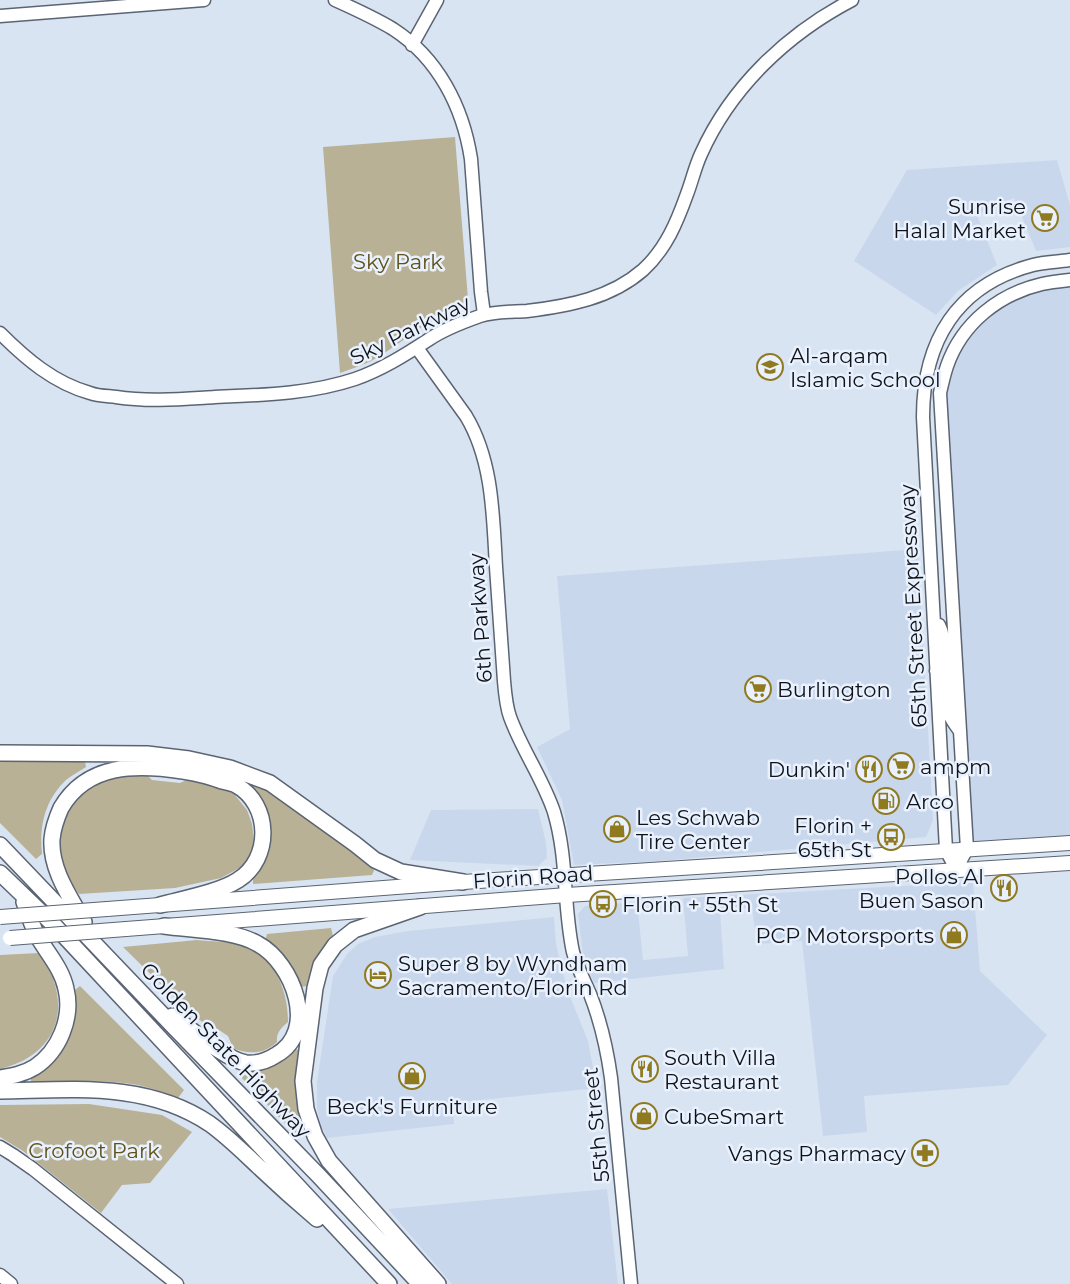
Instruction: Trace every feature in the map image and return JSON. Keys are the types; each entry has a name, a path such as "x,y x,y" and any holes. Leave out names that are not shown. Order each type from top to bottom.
{"highway":[{"path":"0,753 147,754 189,759 230,768 270,783 375,860 400,872 463,882"},
{"path":"99,949 61,880 54,860 52,838 57,817 67,798 83,782 102,772 124,768 162,768 199,773 236,785 250,797 260,813 264,831 261,850 253,867 239,880 222,888 160,905"},
{"name":"Golden State Highway","path":"0,845 420,1284"},
{"name":"Golden State Highway","path":"0,873 54,925 389,1284"},
{"path":"0,1078 16,1076 35,1066 52,1052 63,1033 68,1012 67,990 59,969 36,934 20,894"},
{"path":"420,907 354,930 335,945 321,965 315,988 303,1081 306,1109 315,1136 329,1161 438,1284"},
{"path":"141,993 230,1058 244,1063 266,1061 282,1052 293,1038 298,1020 297,998 290,977 278,959 259,944 239,936 164,926"},
{"path":"0,1091 100,1090 129,1093 172,1104 210,1124 229,1138 291,1197 372,1266"}],"main road":[{"name":"Florin Road","path":"0,917 463,882 1070,843"},
{"name":"Florin Road","path":"5,938 567,895 1070,863"}],"street":[{"path":"0,16 204,0"},
{"path":"335,0 377,20 400,35 426,58 448,88 460,114 468,140 484,314"},
{"path":"412,45 437,0"},
{"name":"Sky Parkway","path":"0,333 41,370 92,394 148,401 285,394 332,386 374,372 429,339 484,314 580,303 629,281 645,268 673,232 700,156 734,99 782,47 818,20 852,0"},
{"name":"65th Street Expressway","path":"956,869 946,850 923,417 926,377 931,357 944,328 971,297 1014,271 1035,265 1070,260"},
{"name":"65th Street Expressway","path":"967,849 940,393 947,366 955,348 967,328 987,310 1010,295 1042,284 1070,280"},
{"name":"6th Parkway","path":"417,348 472,424 486,463 493,515 507,705 520,739 547,792 561,839 567,895"},
{"path":"928,505 948,534"},
{"path":"929,534 949,559"},
{"path":"933,614 942,631 944,664 957,679"},
{"path":"936,671 943,676 947,689 949,715 960,731"},
{"path":"956,869 967,849"},
{"name":"55th Street","path":"567,895 574,953 601,1025 612,1078 631,1284"},
{"path":"0,1147 33,1169 177,1284"},
{"path":"0,1275 11,1284"}],"shaded area":[{"path":"1057,160 1070,205 1070,247 1036,251 1014,198 977,215 997,265 958,291 936,315 854,261 907,170"},
{"path":"1070,280 1070,842 967,849 940,410 955,348 1010,295"},
{"path":"918,549 933,820 926,837 660,861 574,865 562,800 537,747 570,729 557,576"},
{"path":"538,809 547,858 538,866 410,860 431,810"},
{"path":"973,882 980,971 1047,1035 1008,1085 864,1096 867,1132 823,1136 802,941 757,944 752,908 720,911 724,969 594,983 583,955 578,914 585,906 637,902 643,960 688,956 683,898"},
{"path":"554,917 556,944 562,970 588,1041 597,1088 452,1103 454,1124 327,1138 321,1126 317,1108 317,1082 333,976 347,954 358,944 375,937 408,931"},
{"path":"607,1189 618,1284 452,1284 388,1209"}],"green space":[{"name":"Sky Park","path":"455,137 468,299 458,311 423,326 371,361 340,373 323,147"},
{"path":"0,760 85,761 86,767 66,780 48,805 43,824 42,854 36,859 0,823"},
{"path":"146,774 152,780 180,783 189,779 215,784 234,794 247,810 252,824 254,840 250,855 243,866 221,878 175,888 79,894 64,871 58,852 61,822 70,804 76,796 93,784 117,775"},
{"path":"254,784 291,806 375,868 372,875 253,884 253,877 263,862 250,791"},
{"path":"331,928 333,936 316,959 307,986 300,987 265,941 267,934"},
{"path":"197,940 240,944 262,955 270,964 282,986 288,1022 277,1036 277,1042 272,1046 256,1052 245,1052 233,1048 228,1036 213,1026 206,1025 185,1008 123,947"},
{"path":"39,953 50,971 56,990 58,1007 56,1024 48,1039 37,1051 21,1062 0,1069 0,955"},
{"path":"80,986 184,1090 178,1098 125,1083 84,1081 31,1083 31,1077 52,1060 67,1040 75,1017 75,990"},
{"path":"292,1047 300,1051 306,1131 299,1138 239,1075 247,1068"},
{"name":"Crofoot Park","path":"89,1104 162,1115 192,1132 150,1183 122,1185 101,1213 23,1151 0,1137 0,1105"}],"place":[{"name":"Sunrise Halal Market","path":"1045,218"},
{"name":"Al-arqam Islamic School","path":"770,367"},
{"name":"Burlington","path":"758,689"},
{"name":"ampm","path":"901,766"},
{"name":"Dunkin'","path":"869,769"},
{"name":"Arco","path":"886,801"},
{"name":"Les Schwab Tire Center","path":"617,829"},
{"name":"Florin + 65th St","path":"891,837"},
{"name":"Pollos Al Buen Sason","path":"1004,888"},
{"name":"Florin + 55th St","path":"603,904"},
{"name":"PCP Motorsports","path":"954,935"},
{"name":"Super 8 by Wyndham Sacramento/Florin Rd","path":"378,975"},
{"name":"South Villa Restaurant","path":"645,1069"},
{"name":"Beck's Furniture","path":"412,1076"},
{"name":"CubeSmart","path":"644,1116"},
{"name":"Vangs Pharmacy","path":"925,1153"}]}
